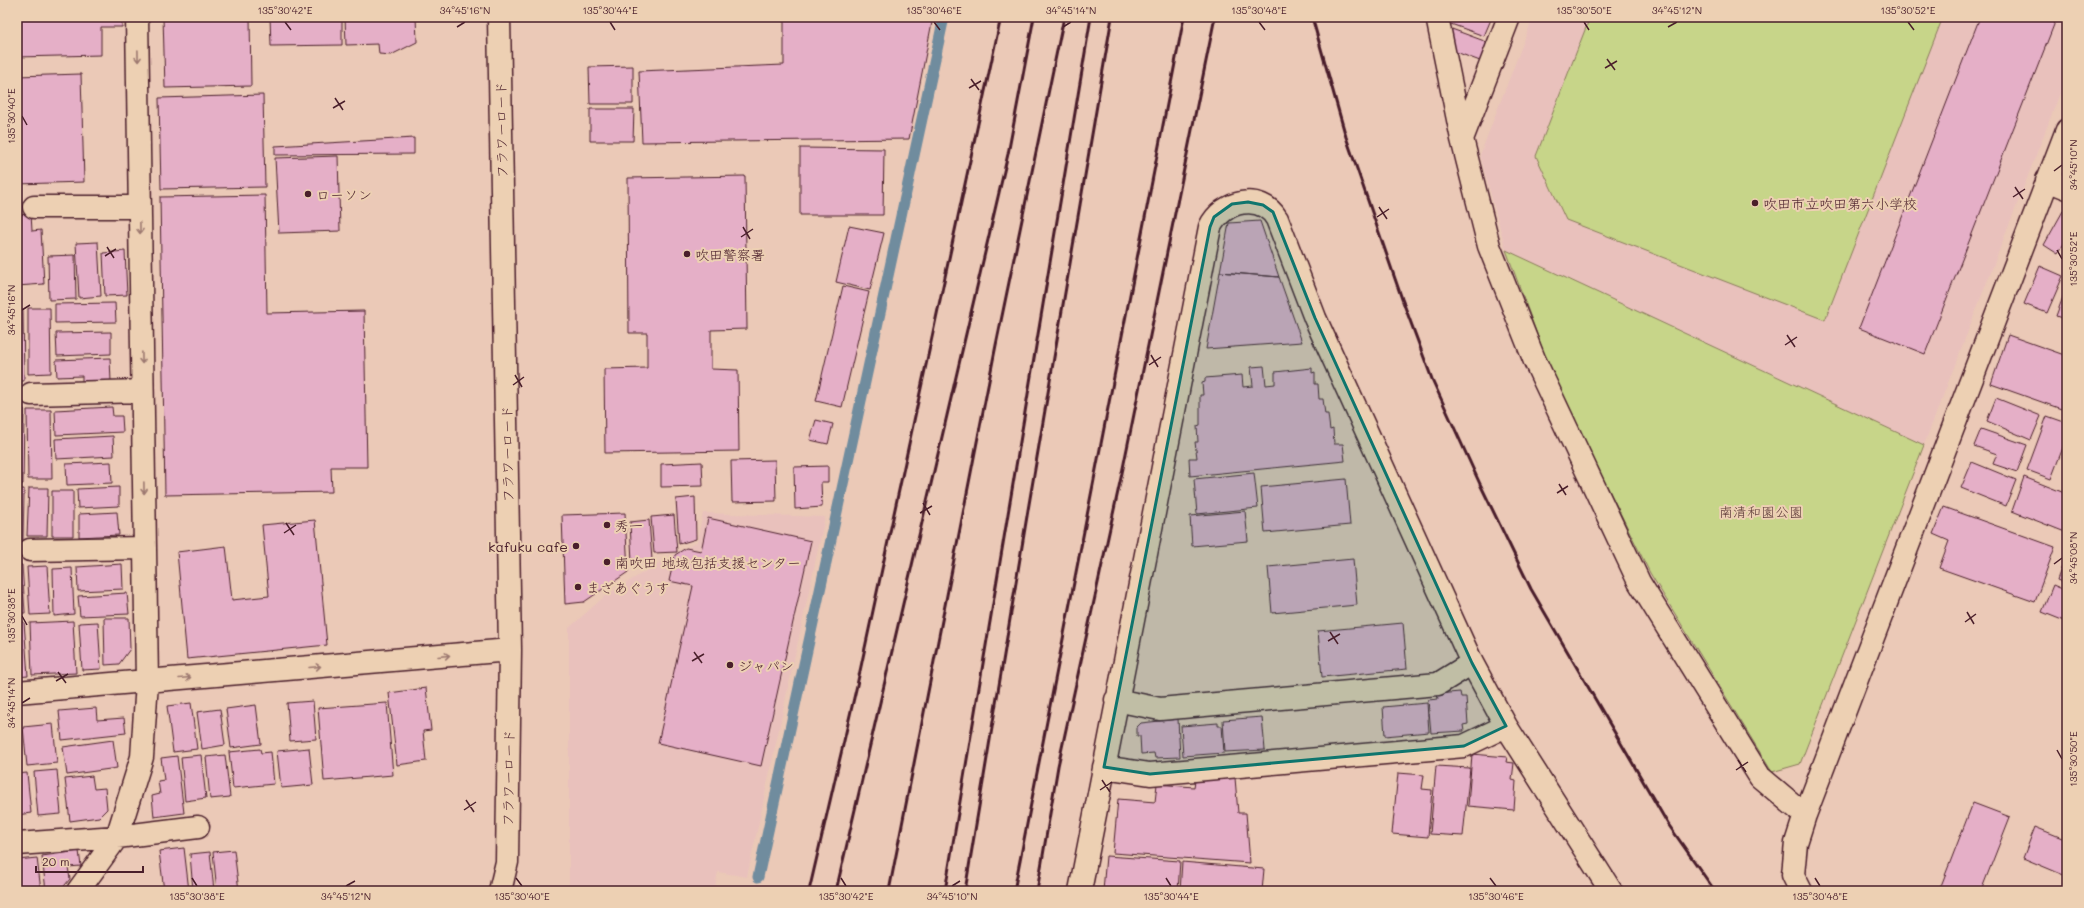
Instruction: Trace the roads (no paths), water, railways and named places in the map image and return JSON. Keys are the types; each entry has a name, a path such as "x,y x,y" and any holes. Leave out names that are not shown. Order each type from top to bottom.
{"street":[{"path":"78,891 117,837 142,757 147,682 137,17"},
{"name":"フラワーロード","path":"499,17 510,650 507,862 500,891"},
{"path":"1437,17 1462,139 1489,246 1534,359 1638,582 1760,777 1805,815"},
{"path":"1462,139 1509,17"},
{"path":"1797,883 1796,843 1805,815 2057,184 2067,130"},
{"path":"1080,891 1116,700 1210,227 1214,217 1232,204 1248,202 1262,205 1273,212 1277,219 1315,318 1472,663 1506,726 1611,891"},
{"path":"34,208 140,207"},
{"path":"31,394 142,391"},
{"path":"30,550 144,548"},
{"path":"17,692 510,650"},
{"path":"1116,700 1160,709 1438,684 1472,663"},
{"path":"1104,767 1150,774 1464,746 1506,726"},
{"path":"17,844 117,837 198,827"}],"waterway":[{"path":"758,877 944,17"}],"railway":[{"path":"809,891 857,685 1001,17"},
{"path":"836,891 1008,154 1034,17"},
{"path":"889,891 996,345 1064,17"},
{"path":"945,891 1091,17"},
{"path":"965,891 1112,17"},
{"path":"1014,891 1184,17"},
{"path":"1037,891 1058,766 1122,473 1215,17"},
{"path":"1312,17 1346,137 1402,299 1432,379 1480,484 1531,589 1668,824 1715,891"}],"place":[{"name":"ローソン","path":"308,194"},
{"name":"吹田市立吹田第六小学校","path":"1755,203"},
{"name":"吹田警察署","path":"687,254"},
{"name":"秀一","path":"607,525"},
{"name":"kafuku cafe","path":"576,546"},
{"name":"南吹田 地域包括支援センター","path":"607,562"},
{"name":"まざあぐうす","path":"578,587"},
{"name":"ジャパン","path":"730,665"}],"park label":[{"name":"南清和園公園","path":"1761,511"}]}
